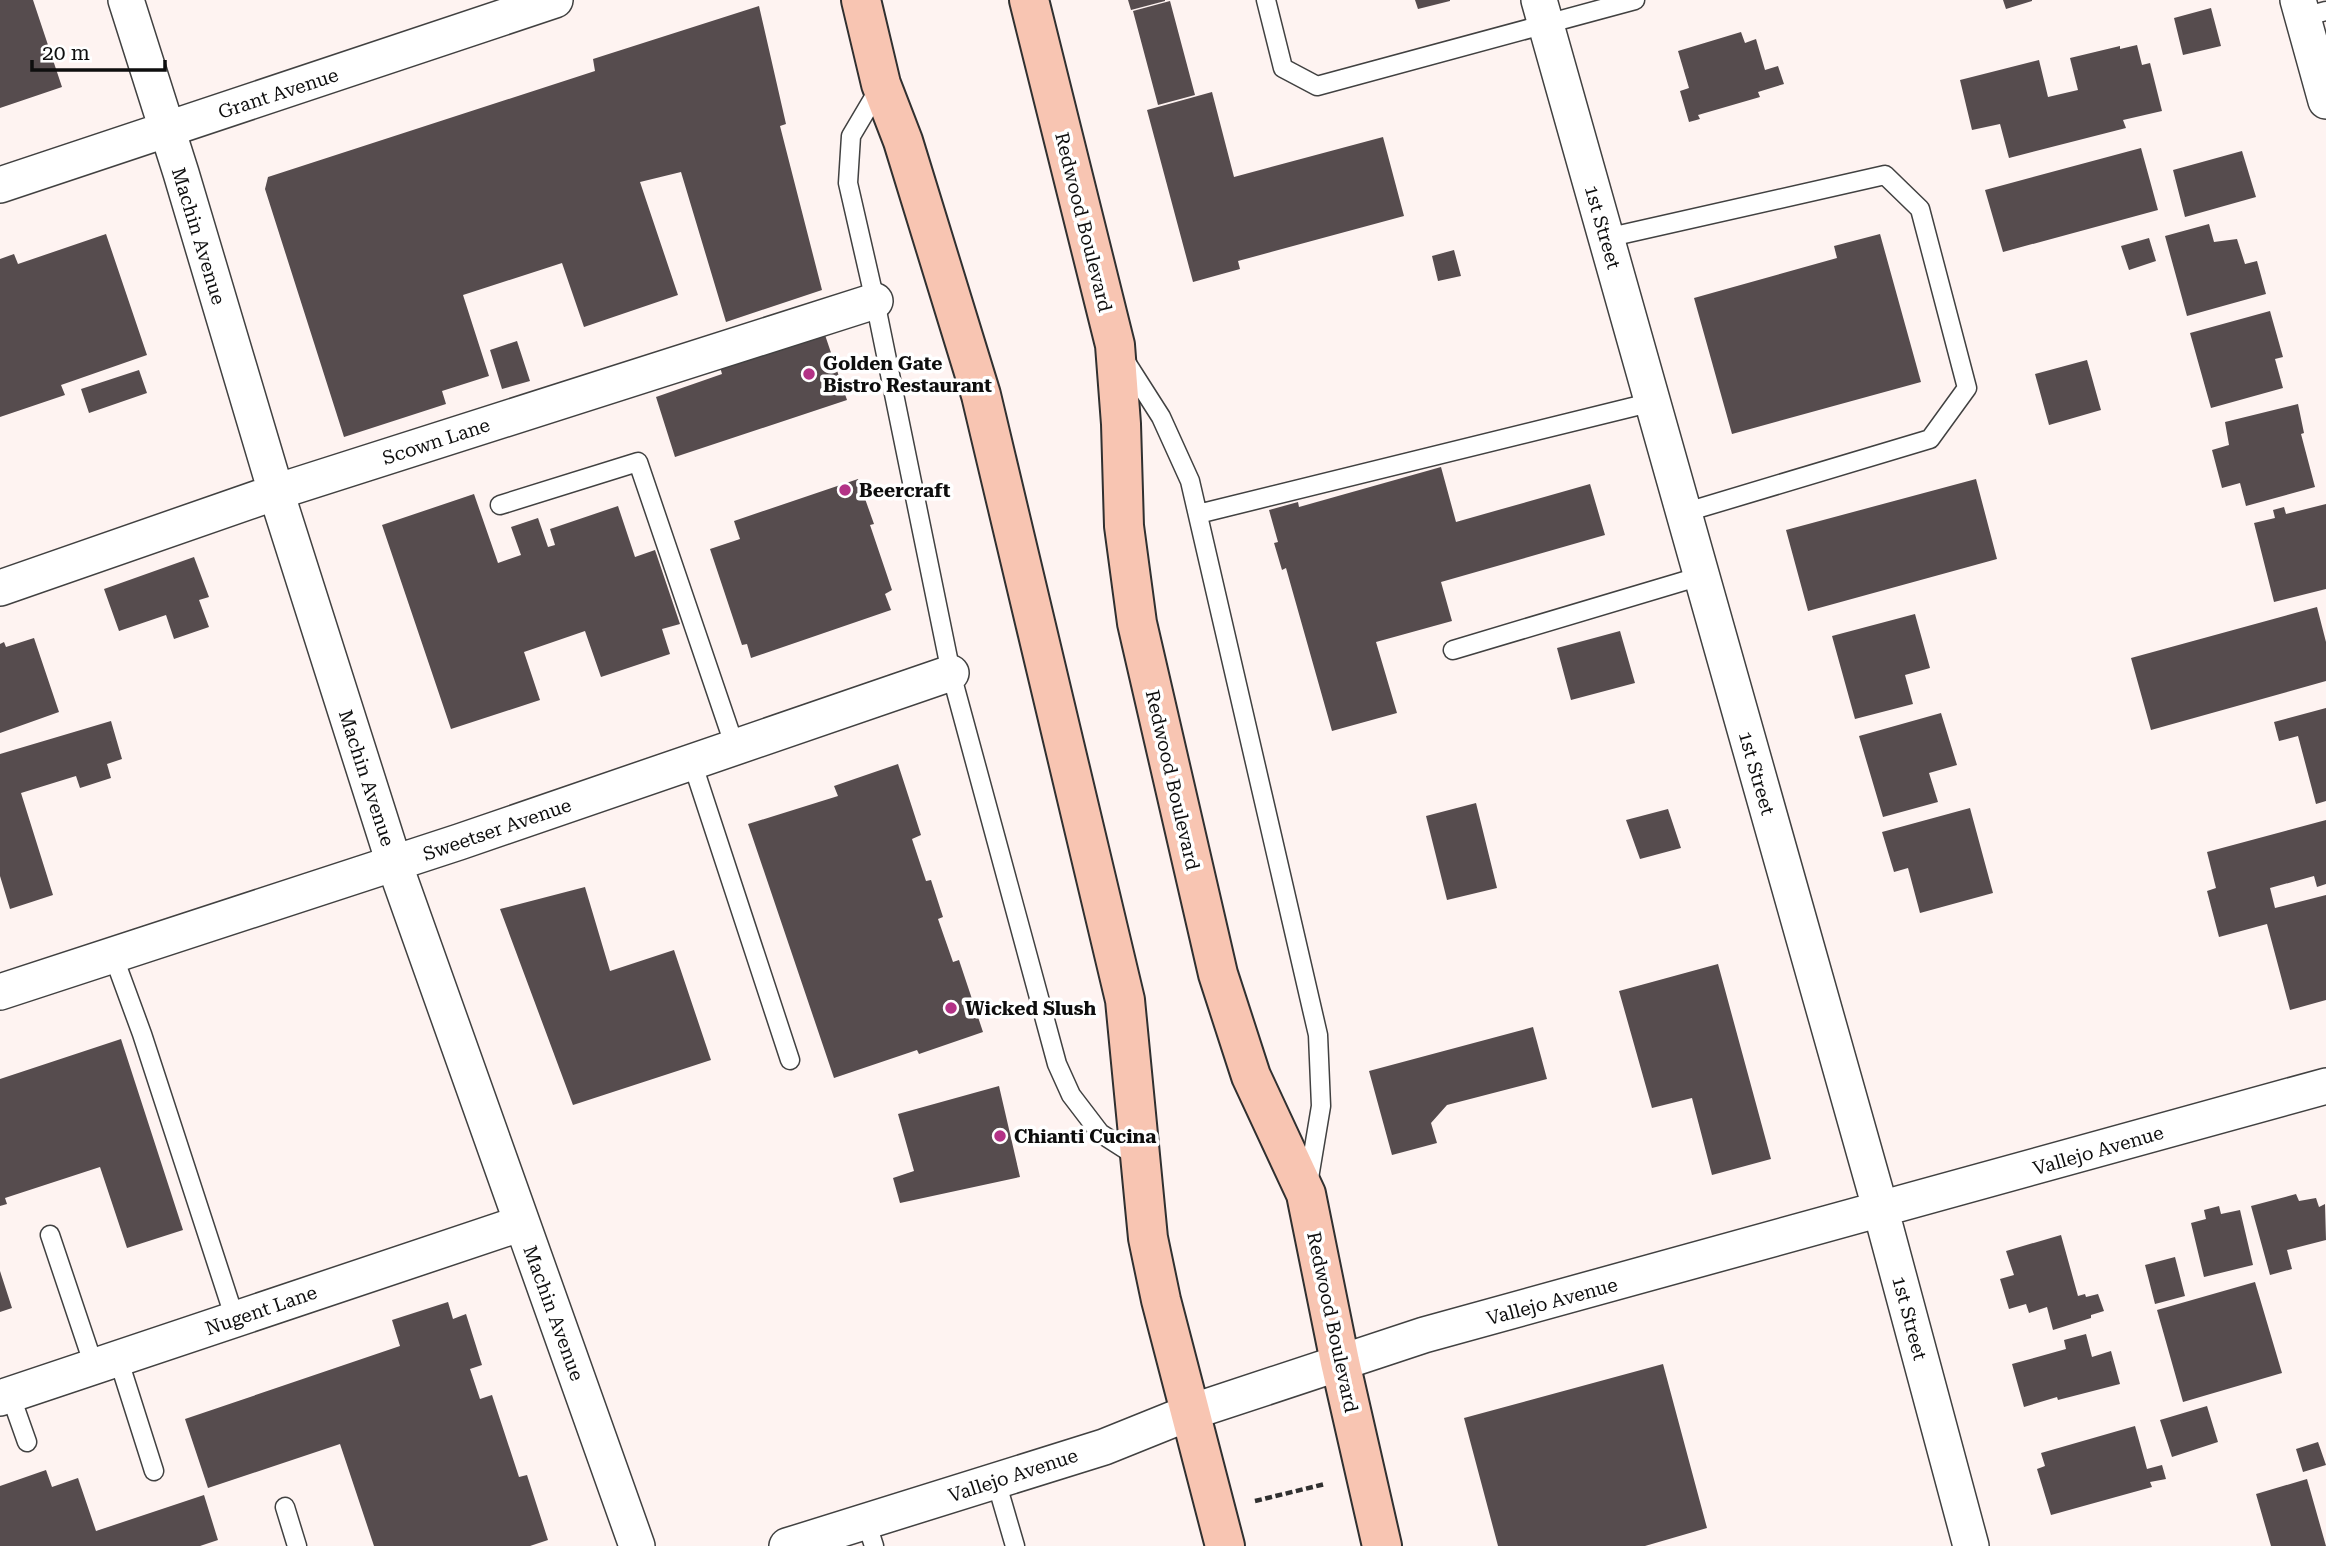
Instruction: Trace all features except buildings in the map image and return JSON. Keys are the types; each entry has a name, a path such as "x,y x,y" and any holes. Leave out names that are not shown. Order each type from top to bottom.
{"main road":[{"path":"860,0 881,84 903,141 987,422 1125,1000 1148,1238 1161,1300 1225,1546"},
{"name":"Redwood Boulevard","path":"1029,0 1115,345 1124,526 1137,623 1219,974 1251,1076 1306,1194 1340,1362 1382,1546"}],"street":[{"name":"Machin Avenue","path":"126,0 276,492 394,863 637,1546"},
{"name":"Grant Avenue","path":"0,185 167,130 493,10 555,0"},
{"path":"2309,9 2326,101"},
{"name":"1st Street","path":"1542,12 1881,1211 1971,1546"},
{"name":"Scown Lane","path":"0,587 276,492 875,301"},
{"name":"Sweetser Avenue","path":"0,992 394,863 951,673"},
{"name":"Vallejo Avenue","path":"787,1546 870,1534 996,1481 1104,1447 1191,1412 1424,1335 2326,1086"},
{"name":"Nugent Lane","path":"5,1396 522,1223"}],"lane":[{"path":"1266,0 1283,68 1317,86 1542,12 1635,0"},
{"path":"881,84 851,136 848,183 875,301 951,673 1056,1064 1072,1095 1100,1133 1140,1158"},
{"path":"1606,238 1885,175 1920,209 1967,388 1930,439 1683,513"},
{"path":"1115,345 1161,416 1190,481 1318,1035 1321,1107 1306,1194"},
{"path":"1198,514 1653,402"},
{"path":"500,505 638,462 735,747"},
{"path":"1453,650 1701,576"},
{"path":"692,762 790,1060"},
{"path":"113,955 142,1034 235,1319"},
{"path":"50,1235 155,1471"},
{"path":"5,1396 27,1442"},
{"path":"996,1481 1015,1546"},
{"path":"285,1507 297,1546"}],"path":[{"path":"1250,1502 1336,1481"}],"place":[{"name":"Golden Gate Bistro Restaurant","path":"809,374"},
{"name":"Beercraft","path":"845,490"},
{"name":"Wicked Slush","path":"951,1008"},
{"name":"Chianti Cucina","path":"1000,1136"}]}
